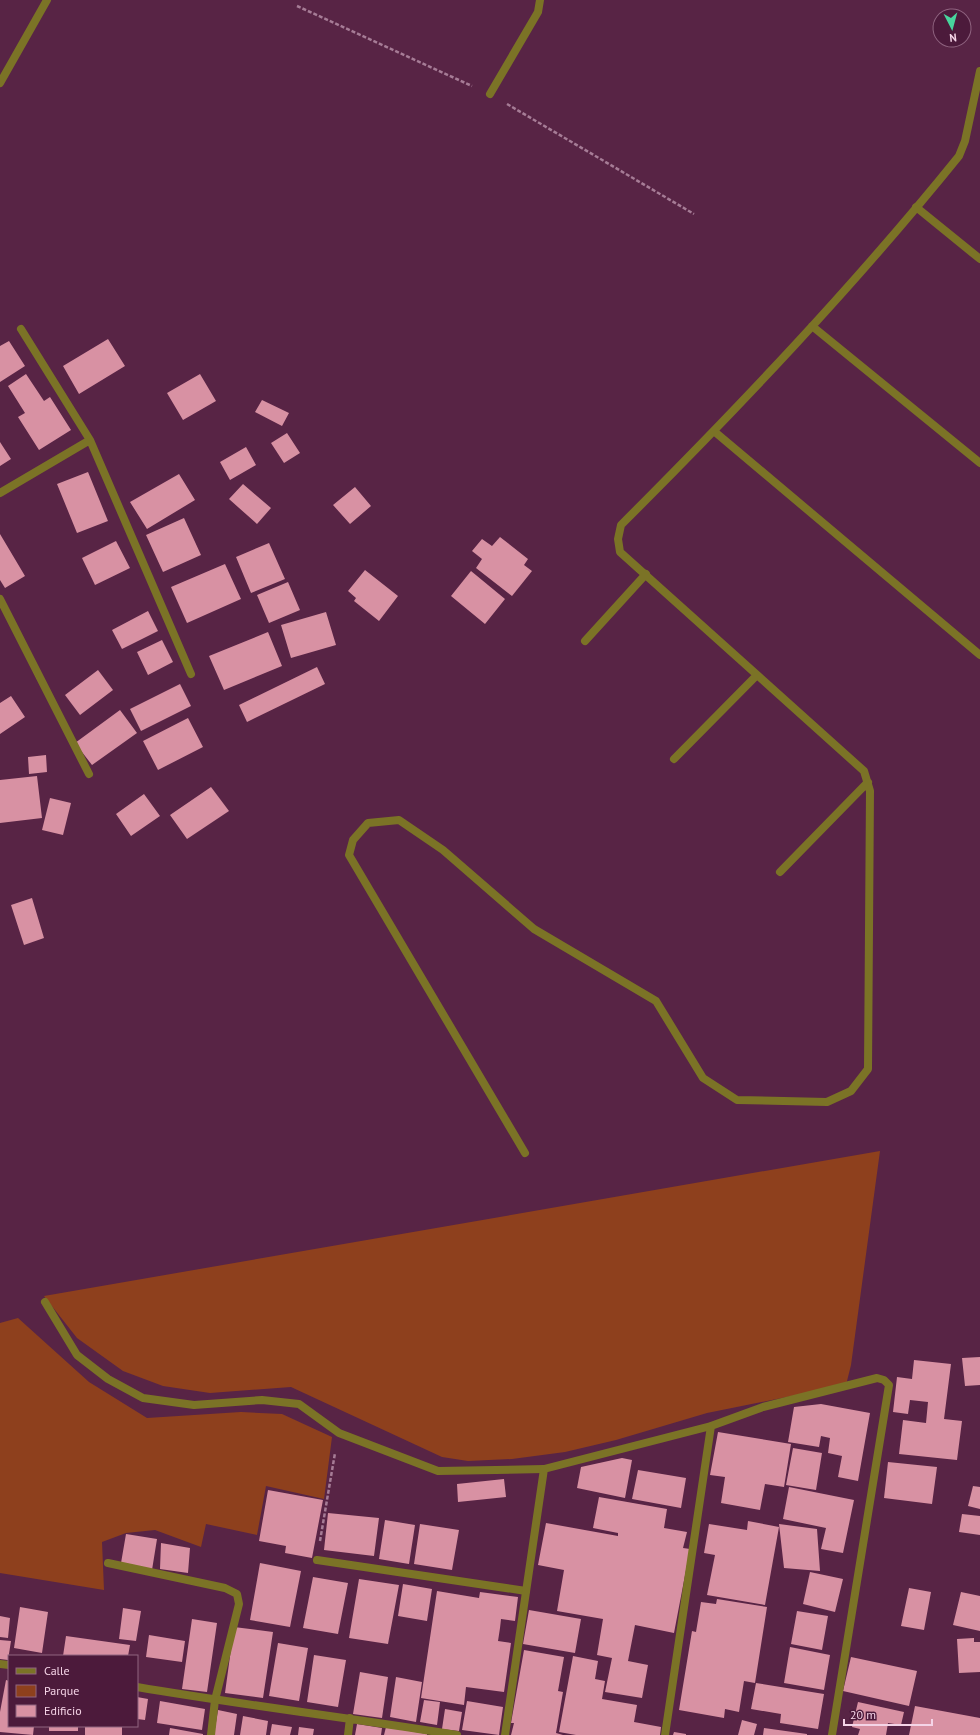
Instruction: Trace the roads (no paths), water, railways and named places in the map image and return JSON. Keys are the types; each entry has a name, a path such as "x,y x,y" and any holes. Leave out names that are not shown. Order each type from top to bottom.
{"street":[{"path":"0,83 47,0"},
{"path":"490,94 538,12 540,0"},
{"path":"525,1153 349,855 353,840 368,823 399,820 443,850 534,929 656,1001 703,1078 737,1100 827,1102 851,1092 868,1069 870,791 864,771 620,552 618,539 621,525 715,432 812,326 959,156 965,141 980,71"},
{"path":"916,207 980,259"},
{"path":"812,326 980,462"},
{"path":"21,329 90,440 191,674"},
{"path":"715,432 980,655"},
{"path":"0,493 90,440"},
{"path":"585,641 646,574"},
{"path":"0,598 89,774"},
{"path":"674,759 757,675"},
{"path":"780,872 868,782"},
{"path":"45,1302 77,1355 108,1380 143,1398 194,1405 262,1400 299,1404 339,1433 438,1471 544,1469 711,1426 763,1407 877,1378 884,1380 889,1385 832,1735"},
{"path":"665,1735 711,1426"},
{"path":"505,1735 544,1469"},
{"path":"317,1560 526,1591"},
{"path":"108,1563 224,1588 237,1594 239,1604 215,1700 211,1735"},
{"path":"138,1687 215,1700 350,1718 458,1735"},
{"path":"348,1735 350,1718"}]}
